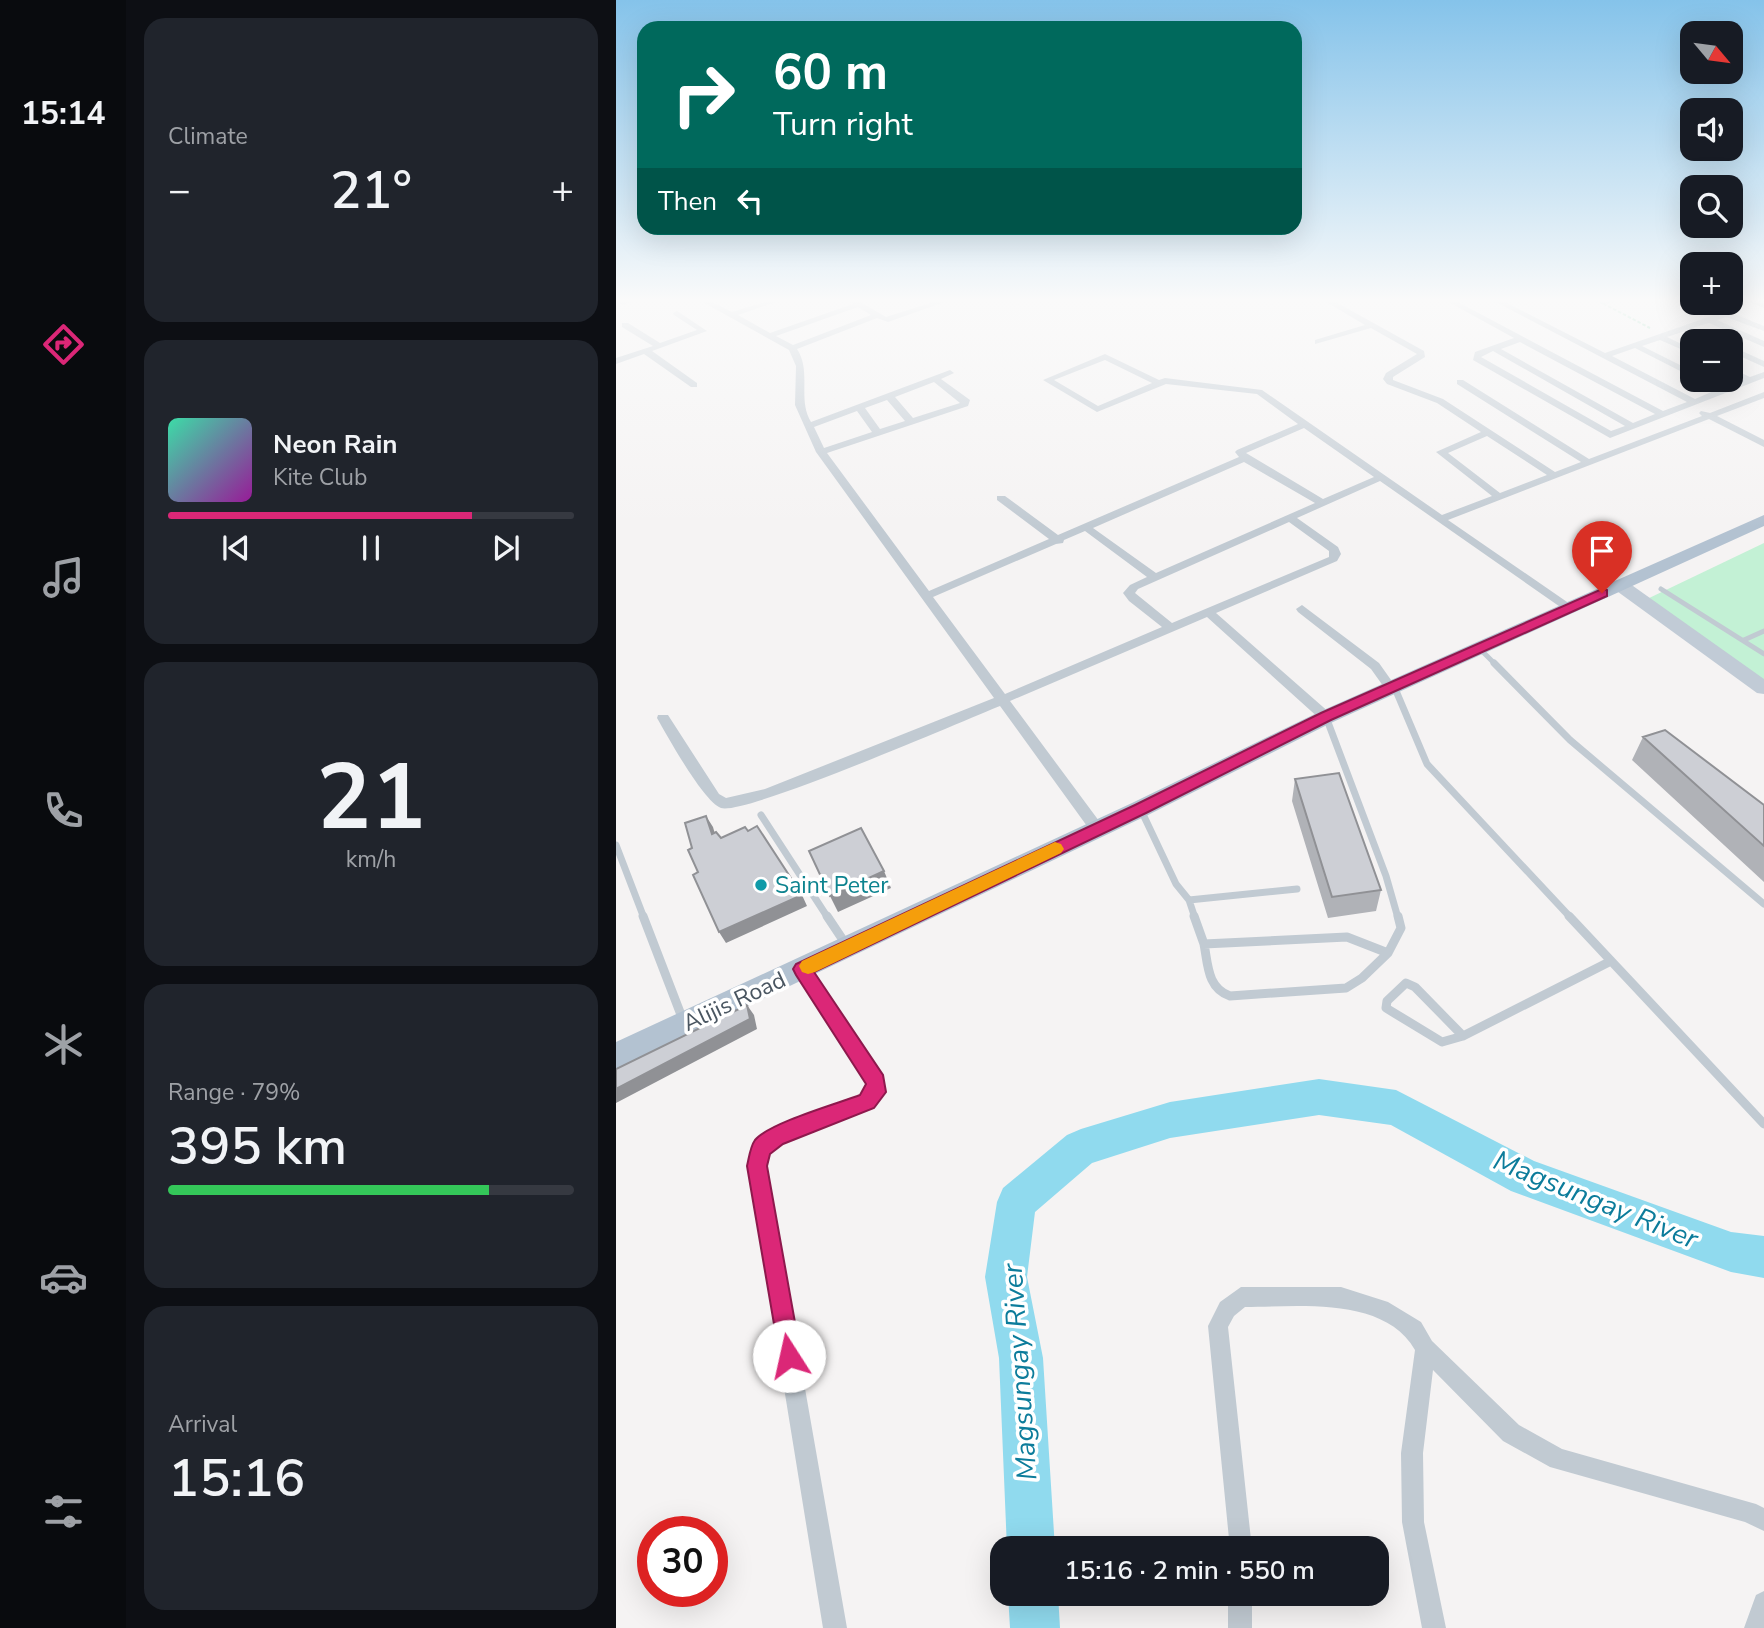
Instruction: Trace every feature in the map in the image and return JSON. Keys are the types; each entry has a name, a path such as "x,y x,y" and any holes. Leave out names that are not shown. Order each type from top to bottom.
{"main road":[{"name":"Alijis Road","path":"616,1056 1140,809 1392,686 1764,520"}],"street":[{"path":"681,376 694,385"},
{"path":"800,376 798,405 821,452 1097,829"},
{"path":"809,426 943,376"},
{"path":"1057,376 1047,380 1097,409 1158,383 1173,381 1259,392 1566,607"},
{"path":"1144,376 1158,383"},
{"path":"1389,376 1390,382 1440,401 1552,474"},
{"path":"1507,376 1610,435 1721,392"},
{"path":"1543,376 1632,426"},
{"path":"1592,376 1661,414"},
{"path":"1641,376 1764,444"},
{"path":"1743,384 1762,376"},
{"path":"1743,377 1751,381"},
{"path":"821,452 965,404 965,400 935,379"},
{"path":"1461,382 1588,462"},
{"path":"1441,519 1552,474 1764,395"},
{"path":"889,396 911,422"},
{"path":"860,408 878,434"},
{"path":"1305,424 1240,452 1245,458 1322,503"},
{"path":"1488,432 1441,452 1498,496"},
{"path":"926,596 1059,541 1245,458"},
{"path":"1171,628 1129,593 1155,578 1382,477"},
{"path":"1001,498 1059,541"},
{"path":"663,718 714,798 725,804 768,794 1002,700 1333,559 1336,554 1334,550 1290,518"},
{"path":"1087,528 1155,578"},
{"path":"1620,586 1764,688"},
{"path":"1302,610 1375,666 1392,686"},
{"path":"1208,612 1326,717"},
{"path":"802,969 876,1082 876,1092 867,1101 776,1137 762,1148 757,1166 835,1628"},
{"path":"1240,1536 1218,1326 1227,1309 1241,1297 1341,1297 1381,1309 1414,1329 1425,1348 1511,1433 1558,1459 1748,1512 1764,1520"},
{"path":"1425,1348 1412,1453 1413,1522 1434,1628"},
{"path":"1756,1628 1764,1603"},
{"path":"1240,1606 1240,1628"}],"lane":[{"path":"1661,589 1764,654"},
{"path":"1744,640 1764,631"},
{"path":"1477,647 1570,740 1764,904"},
{"path":"1392,686 1427,764 1764,1124"},
{"path":"1140,809 1176,884 1189,900 1213,988 1220,994 1230,996 1346,988 1362,978 1388,953 1401,928 1326,717"},
{"path":"761,815 848,947"},
{"path":"616,845 685,1024"},
{"path":"1189,900 1297,890"},
{"path":"1203,944 1347,937 1388,953"},
{"path":"1463,1036 1415,987 1406,983 1387,1001 1386,1008 1442,1042 1463,1036 1611,961"}],"green space":[{"path":"1764,543 1764,683 1645,600"}],"building":[{"path":"1665,730 1764,805 1764,846 1643,737"},
{"path":"1339,773 1381,890 1332,897 1295,779"},
{"path":"706,816 712,834 716,832 721,838 745,827 748,831 757,826 802,895 719,932 693,875 698,872 688,850 692,848 685,823"},
{"path":"861,828 884,871 830,896 809,851"},
{"path":"747,1005 750,1019 616,1089 616,1069"}],"waterway":[{"name":"Magsungay River","path":"1030,1536 1021,1358 1006,1277 1017,1202 1081,1148 1170,1120 1319,1097 1396,1108 1525,1177 1731,1252 1764,1257"},
{"name":"Magsungay River","path":"1034,1606 1035,1628"}],"slow traffic":[{"path":"808,966 1055,849"}],"place":[{"name":"Saint Peter","path":"761,885"}],"route":[{"path":"789,1356 757,1166 762,1148 776,1137 867,1101 876,1092 876,1082 802,969 1140,809 1326,717 1602,593"}]}
